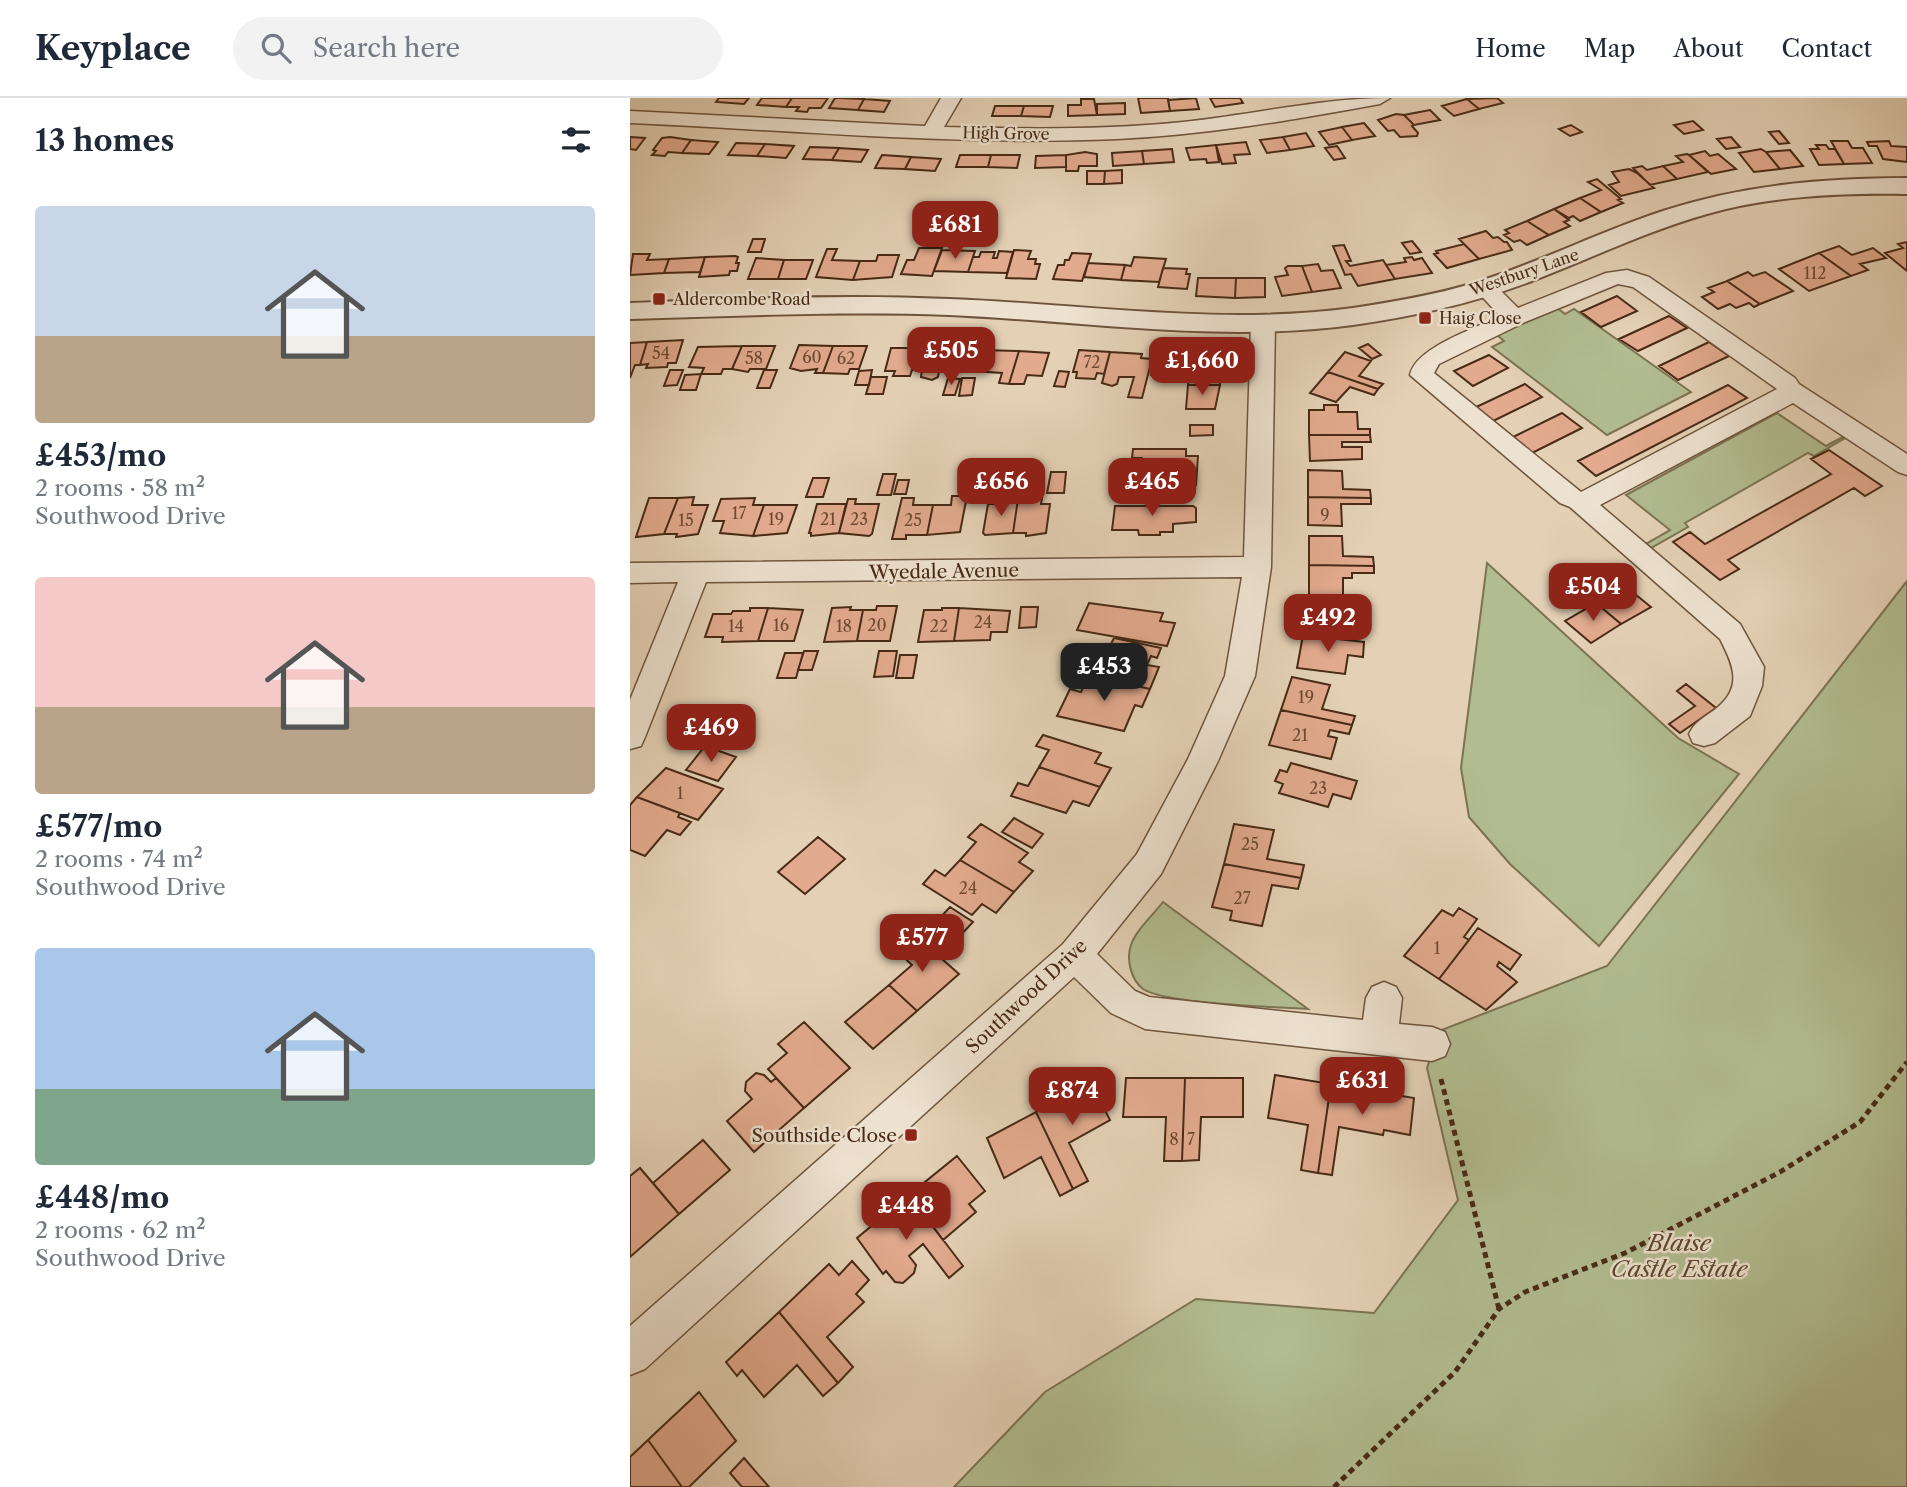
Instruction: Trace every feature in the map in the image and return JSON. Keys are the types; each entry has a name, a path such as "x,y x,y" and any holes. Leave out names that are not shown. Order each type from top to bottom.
{"street":[{"path":"931,132 951,98"},
{"name":"High Grove","path":"630,117 931,132 1065,134 1167,129 1307,111 1380,98"},
{"name":"Westbury Lane","path":"630,311 816,305 945,307 1162,321 1263,323 1341,318 1485,288 1650,224 1703,208 1821,188 1907,186"},
{"path":"1579,501 1592,498 1786,396 1786,383 1641,282 1627,277 1615,278 1515,318 1431,359 1423,366 1422,375 1569,497 1579,501 1730,632 1749,667 1747,686 1739,708 1704,734"},
{"path":"1485,288 1515,318"},
{"name":"Southwood Drive","path":"630,1354 1075,955 1149,864 1203,761 1240,676 1257,567 1263,323"},
{"path":"1788,389 1907,466"},
{"name":"Wyedale Avenue","path":"630,573 1257,567"},
{"path":"630,737 695,574"},
{"path":"1075,955 1123,1002 1145,1013 1432,1044"},
{"path":"1379,1037 1384,998"}],"path":[{"path":"1432,1044 1499,1309"},
{"path":"1334,1487 1455,1372 1499,1309 1525,1292 1625,1253 1780,1172 1860,1122 1907,1062"}],"green space":[{"path":"1556,307 1565,314 1574,309 1691,392 1607,435 1492,347 1504,341 1496,334"},
{"path":"1777,413 1826,446 1852,434 1814,456 1808,453 1685,523 1688,527 1644,552 1639,548 1670,530 1626,495"},
{"path":"1487,563 1678,738 1739,774 1599,946 1510,864 1469,817 1461,768"},
{"name":"Blaise Castle Estate","path":"1907,581 1907,1487 954,1487 1045,1392 1196,1299 1374,1313 1458,1200 1427,1068 1439,1031 1607,966"},
{"path":"1163,902 1308,1009 1197,1001 1155,994 1143,989 1133,975 1129,963 1131,945"}],"building":[{"path":"719,98 749,98 744,104 716,102"},
{"path":"762,98 792,98 786,107 757,105"},
{"path":"792,98 828,98 821,108 809,108 807,112 796,111 799,107 786,107"},
{"path":"835,98 864,99 858,110 829,108"},
{"path":"1138,98 1168,98 1170,111 1141,113"},
{"path":"1196,98 1199,109 1170,111 1168,100"},
{"path":"1210,98 1240,98 1243,103 1215,107"},
{"path":"1497,98 1503,103 1479,109 1467,99"},
{"path":"864,99 890,101 884,112 858,110"},
{"path":"1081,99 1094,99 1097,115 1068,116 1068,105 1081,105"},
{"path":"1467,99 1479,109 1454,116 1442,106"},
{"path":"1125,103 1125,114 1097,115 1097,104"},
{"path":"995,106 1024,106 1021,116 992,116"},
{"path":"1024,106 1053,106 1050,117 1021,116"},
{"path":"1430,110 1440,120 1414,125 1404,115"},
{"path":"1396,114 1404,115 1414,125 1412,126 1418,133 1417,136 1400,137 1394,130 1388,131 1378,120"},
{"path":"1693,121 1703,130 1684,134 1674,125"},
{"path":"1364,123 1375,136 1352,140 1342,127"},
{"path":"1571,125 1582,132 1570,136 1559,129"},
{"path":"1342,127 1352,140 1329,145 1319,132"},
{"path":"1779,131 1789,143 1779,144 1769,132"},
{"path":"1306,133 1314,146 1290,150 1283,137"},
{"path":"630,137 645,138 636,150 630,149"},
{"path":"1283,137 1290,150 1267,153 1260,140"},
{"path":"1731,137 1740,147 1726,149 1717,139"},
{"path":"662,138 691,140 682,153 652,155"},
{"path":"691,140 718,142 709,154 682,153"},
{"path":"1831,141 1848,141 1852,148 1863,148 1872,163 1844,164"},
{"path":"1889,141 1891,146 1907,147 1907,162 1883,159 1877,146 1869,146 1867,142"},
{"path":"1246,142 1250,154 1234,155 1236,163 1222,164 1216,145"},
{"path":"736,143 765,144 757,156 728,155"},
{"path":"765,144 794,146 786,158 757,156"},
{"path":"1216,145 1219,162 1190,160 1186,148"},
{"path":"1816,145 1835,149 1844,164 1819,165 1810,149 1819,149"},
{"path":"1337,146 1345,158 1334,160 1325,148"},
{"path":"810,147 839,148 832,160 803,159"},
{"path":"839,148 868,150 861,162 832,160"},
{"path":"1172,149 1174,162 1144,164 1142,151"},
{"path":"1761,149 1780,169 1754,172 1739,153"},
{"path":"1790,150 1803,166 1780,169 1766,152"},
{"path":"1142,151 1144,164 1113,166 1112,153"},
{"path":"1705,151 1710,156 1718,154 1736,169 1711,174 1689,155"},
{"path":"1085,152 1097,154 1097,166 1079,166 1078,171 1066,171 1066,155"},
{"path":"1687,154 1708,172 1677,179 1663,166 1683,162 1676,156"},
{"path":"882,155 911,157 905,169 875,168"},
{"path":"960,155 991,155 988,167 956,167"},
{"path":"991,155 1020,155 1017,168 988,167"},
{"path":"1066,155 1066,167 1035,168 1036,156"},
{"path":"911,157 941,159 935,171 905,169"},
{"path":"1642,166 1647,170 1663,166 1677,179 1650,185 1633,168"},
{"path":"1629,169 1654,188 1621,196 1609,185 1619,182 1612,172"},
{"path":"1122,170 1122,183 1104,184 1105,171"},
{"path":"1087,171 1105,171 1104,184 1087,184"},
{"path":"1597,179 1623,203 1601,212 1580,198 1601,190 1588,182"},
{"path":"1580,198 1601,212 1580,221 1554,209"},
{"path":"1554,209 1569,220 1564,222 1570,226 1549,235 1527,221"},
{"path":"1527,221 1549,235 1527,245 1520,240 1514,242 1504,235 1509,233 1505,230"},
{"path":"1486,231 1493,238 1498,237 1507,242 1512,250 1479,259 1459,239"},
{"path":"753,239 765,239 761,252 748,252"},
{"path":"1412,241 1421,252 1410,254 1402,243"},
{"path":"1907,242 1907,271 1885,253 1903,248 1898,244"},
{"path":"1464,244 1479,259 1447,268 1434,254 1438,253 1436,251"},
{"path":"1344,245 1351,261 1346,261 1350,266 1383,260 1395,279 1358,286 1351,274 1345,275 1333,246"},
{"path":"1839,246 1852,255 1873,248 1886,258 1860,264 1868,270 1851,276 1819,253"},
{"path":"919,248 942,248 932,276 901,274 907,260 914,260"},
{"path":"827,249 837,249 832,260 860,261 853,280 816,277"},
{"path":"942,250 975,251 968,272 934,271"},
{"path":"1014,250 1031,251 1028,259 1036,259 1035,264 1040,264 1036,279 1006,278"},
{"path":"999,251 1013,252 1007,273 968,272 973,257 979,257 981,252 995,252 993,258 997,258"},
{"path":"1072,253 1091,254 1082,281 1053,279 1058,265 1064,265"},
{"path":"1819,253 1851,276 1809,291 1779,269"},
{"path":"633,254 650,254 647,260 669,259 664,273 630,275"},
{"path":"878,255 899,255 892,277 853,280 860,261 876,261"},
{"path":"705,257 738,257 736,263 739,263 737,271 730,271 729,275 699,277"},
{"path":"705,257 700,272 664,273 669,259"},
{"path":"1134,257 1166,259 1159,282 1121,280 1125,265 1131,266"},
{"path":"1412,257 1414,260 1422,258 1432,273 1395,279 1386,265 1406,262 1404,258"},
{"path":"756,258 784,260 778,279 748,279"},
{"path":"784,260 813,260 806,279 778,279"},
{"path":"1088,263 1125,265 1121,280 1084,277"},
{"path":"1318,264 1321,271 1333,270 1341,288 1312,292 1302,266"},
{"path":"1302,266 1312,292 1282,296 1275,277 1288,275 1285,268"},
{"path":"1163,268 1187,269 1186,274 1190,274 1187,289 1158,287"},
{"path":"1748,272 1753,276 1765,272 1793,291 1760,304 1727,281"},
{"path":"1198,278 1236,278 1235,298 1196,296"},
{"path":"1236,278 1265,278 1265,297 1235,298"},
{"path":"1727,281 1760,304 1754,307 1749,303 1736,308 1730,304 1718,309 1702,297 1714,292 1708,288"},
{"path":"1617,296 1637,311 1601,327 1581,312"},
{"path":"1669,316 1687,328 1638,351 1619,339"},
{"path":"683,340 676,363 668,363 667,367 646,368 648,364 640,365 647,342"},
{"path":"647,342 640,365 635,365 630,378 630,343"},
{"path":"1709,342 1729,356 1678,380 1659,366"},
{"path":"1368,344 1381,355 1372,359 1359,348"},
{"path":"799,345 833,346 823,373 815,373 817,369 801,371 790,368"},
{"path":"742,346 732,369 723,369 721,374 701,374 704,368 689,367 698,347"},
{"path":"742,346 775,346 766,369 750,369 748,372 732,369"},
{"path":"833,346 867,346 859,369 850,369 848,374 823,373"},
{"path":"891,348 925,348 919,370 912,370 910,376 893,376 895,371 885,371"},
{"path":"925,348 958,348 954,371 939,371 938,377 932,380 921,377 922,370 919,370"},
{"path":"982,350 1019,351 1009,384 999,383 1002,373 974,371"},
{"path":"1079,350 1110,352 1104,374 1097,373 1095,379 1076,378 1077,372 1073,372"},
{"path":"1019,351 1049,353 1042,376 1027,375 1024,384 1009,384"},
{"path":"1110,352 1142,354 1141,358 1152,359 1142,398 1128,397 1134,377 1119,377 1117,384 1112,386 1102,383"},
{"path":"1345,352 1371,361 1359,376 1383,384 1378,389 1328,372"},
{"path":"1489,355 1508,368 1473,386 1454,371"},
{"path":"1155,358 1167,359 1164,375 1151,375"},
{"path":"1190,362 1219,362 1220,385 1188,385"},
{"path":"670,370 683,370 677,385 664,386"},
{"path":"764,370 777,370 770,388 757,388"},
{"path":"872,370 869,385 855,385 859,371"},
{"path":"1059,371 1069,372 1065,387 1054,386"},
{"path":"1328,372 1378,389 1374,395 1350,387 1336,402 1310,393"},
{"path":"701,374 696,390 680,390 685,375"},
{"path":"871,377 887,377 883,394 866,394"},
{"path":"948,378 960,379 955,395 943,395"},
{"path":"962,378 975,378 972,395 959,396"},
{"path":"1525,384 1542,397 1489,423 1472,409"},
{"path":"1188,385 1220,385 1215,409 1186,409"},
{"path":"1728,385 1747,398 1596,476 1578,461"},
{"path":"1324,405 1338,405 1338,412 1357,412 1358,429 1370,429 1370,435 1309,435 1309,410 1324,410"},
{"path":"1562,413 1582,428 1528,455 1509,439"},
{"path":"1190,425 1213,425 1213,435 1190,436"},
{"path":"1309,435 1370,435 1371,442 1342,442 1342,447 1362,447 1362,459 1310,461"},
{"path":"1133,449 1186,449 1186,456 1198,456 1197,470 1142,470 1142,458 1132,458"},
{"path":"1829,450 1882,486 1865,496 1854,488 1728,560 1739,569 1720,580 1673,542 1690,532 1705,544 1831,474 1811,459"},
{"path":"1142,470 1197,470 1196,485 1182,485 1182,494 1132,494 1133,484 1141,484"},
{"path":"1308,470 1342,471 1343,489 1370,490 1371,498 1308,497"},
{"path":"1051,472 1066,472 1064,493 1047,493"},
{"path":"883,474 896,474 891,495 877,495"},
{"path":"967,476 978,476 975,492 964,492"},
{"path":"813,478 829,478 823,497 806,497"},
{"path":"898,480 909,480 906,494 894,494"},
{"path":"981,480 992,480 990,496 978,496"},
{"path":"952,496 967,496 960,532 927,535 933,505 951,505"},
{"path":"694,497 692,505 708,505 698,534 676,537 677,534 664,534 678,498"},
{"path":"1308,497 1371,498 1371,504 1341,504 1342,526 1308,525"},
{"path":"649,498 678,498 664,534 636,537"},
{"path":"755,498 753,505 764,505 753,536 720,533 724,521 713,521 721,499"},
{"path":"902,498 914,498 913,505 933,505 927,535 906,535 906,539 892,539"},
{"path":"1042,498 1041,504 1050,504 1046,533 1026,536 1026,533 1013,533 1018,499"},
{"path":"848,499 856,499 855,504 879,504 872,534 869,536 839,533"},
{"path":"1002,499 1018,499 1013,533 985,535 983,533 988,504 1000,504"},
{"path":"817,504 846,504 839,533 811,536 809,533"},
{"path":"764,505 797,505 787,533 753,536"},
{"path":"1115,506 1193,506 1196,508 1196,522 1173,524 1173,532 1160,532 1160,535 1139,535 1138,530 1112,530"},
{"path":"1309,536 1342,536 1343,556 1373,557 1374,566 1309,565"},
{"path":"1309,565 1374,566 1374,573 1352,573 1352,578 1343,578 1343,596 1309,595"},
{"path":"1625,586 1651,607 1621,624 1596,603"},
{"path":"1089,603 1163,613 1160,621 1175,623 1167,646 1077,630"},
{"path":"1308,603 1355,608 1350,640 1303,635"},
{"path":"1596,603 1621,624 1591,643 1565,621"},
{"path":"877,606 897,606 890,641 857,641 863,610 876,610"},
{"path":"851,607 850,610 863,610 857,641 824,642 832,608"},
{"path":"1021,607 1038,607 1036,627 1019,628"},
{"path":"750,608 768,608 758,641 722,642 723,637 705,637 713,614 750,611"},
{"path":"768,608 803,610 794,641 758,641"},
{"path":"959,608 954,641 918,642 924,610"},
{"path":"959,608 1010,611 1007,632 991,632 990,640 954,641"},
{"path":"1303,635 1364,642 1363,657 1348,655 1345,674 1297,668"},
{"path":"1114,638 1161,648 1157,658 1151,656 1147,665 1159,667 1150,689 1089,675 1096,660 1087,657 1092,646 1108,650"},
{"path":"804,651 818,651 812,670 798,670"},
{"path":"879,651 897,651 893,676 874,677"},
{"path":"785,653 803,653 796,678 777,678"},
{"path":"900,655 917,655 913,678 896,678"},
{"path":"1089,675 1150,689 1142,707 1135,705 1124,731 1057,716 1070,689 1081,692"},
{"path":"1292,677 1330,685 1322,709 1355,716 1352,725 1281,710"},
{"path":"1686,684 1716,708 1680,733 1669,724 1695,706 1677,691"},
{"path":"1281,710 1352,725 1349,734 1330,730 1328,736 1337,738 1331,759 1269,745"},
{"path":"721,727 718,740 683,741 686,729"},
{"path":"1043,735 1101,753 1095,763 1111,768 1100,787 1039,767 1049,750 1036,746"},
{"path":"705,746 736,757 718,781 686,770"},
{"path":"1291,763 1357,781 1351,799 1333,794 1328,807 1279,793 1283,784 1275,781 1280,770 1287,772"},
{"path":"1039,767 1100,787 1089,806 1073,801 1066,813 1011,796 1018,783 1028,786"},
{"path":"666,768 723,789 698,820 637,797"},
{"path":"637,797 680,813 678,817 691,822 680,835 667,830 645,856 630,850 630,805"},
{"path":"1014,818 1043,834 1032,848 1002,832"},
{"path":"981,824 1028,853 1019,862 1033,871 1014,892 960,860 976,842 968,837"},
{"path":"1234,824 1274,830 1267,859 1304,865 1301,878 1224,864"},
{"path":"818,837 845,859 805,894 778,872"},
{"path":"960,860 1014,892 996,913 982,904 972,915 923,884 935,870 945,876"},
{"path":"1224,864 1301,878 1298,889 1272,885 1262,926 1230,920 1232,911 1212,907"},
{"path":"950,907 973,922 959,937 936,922"},
{"path":"1459,908 1477,919 1464,937 1469,940 1439,979 1404,956 1442,910 1453,916"},
{"path":"1478,928 1521,955 1510,970 1499,962 1497,966 1517,982 1486,1010 1439,979"},
{"path":"916,936 959,974 917,1011 889,985 912,965 898,952"},
{"path":"889,985 917,1011 873,1049 845,1022"},
{"path":"804,1022 850,1068 804,1108 768,1069 787,1053 778,1044"},
{"path":"756,1073 764,1075 771,1082 776,1078 804,1108 754,1152 727,1121 752,1099 745,1091 746,1082"},
{"path":"1275,1075 1331,1084 1318,1173 1301,1170 1308,1125 1268,1118"},
{"path":"1126,1078 1185,1078 1182,1161 1164,1161 1166,1117 1123,1117"},
{"path":"1185,1078 1243,1078 1243,1117 1201,1117 1199,1160 1182,1161"},
{"path":"1091,1083 1110,1120 1069,1143 1088,1181 1073,1189 1036,1112"},
{"path":"1331,1084 1414,1098 1410,1135 1384,1130 1383,1135 1339,1127 1332,1175 1318,1173"},
{"path":"1036,1112 1073,1189 1060,1196 1041,1157 1004,1178 987,1138"},
{"path":"703,1140 730,1170 679,1214 653,1183"},
{"path":"957,1156 985,1191 969,1204 976,1212 943,1240 909,1195"},
{"path":"640,1168 679,1214 630,1257 630,1176"},
{"path":"909,1195 963,1266 949,1278 923,1244 909,1256 916,1265 914,1273 903,1283 895,1282 886,1271 883,1274 857,1238"},
{"path":"852,1261 869,1280 856,1294 864,1302 827,1337 853,1367 838,1383 779,1312 829,1264 839,1275"},
{"path":"779,1312 838,1383 823,1396 797,1365 764,1397 742,1370 737,1376 726,1362"},
{"path":"699,1392 736,1441 689,1487 682,1487 648,1440"},
{"path":"648,1440 682,1487 630,1487 630,1457"},
{"path":"744,1458 769,1487 742,1487 730,1473"}],"place":[{"name":"Aldercombe Road","path":"659,299"},
{"name":"Haig Close","path":"1425,318"},
{"name":"Southside Close","path":"911,1135"}]}
